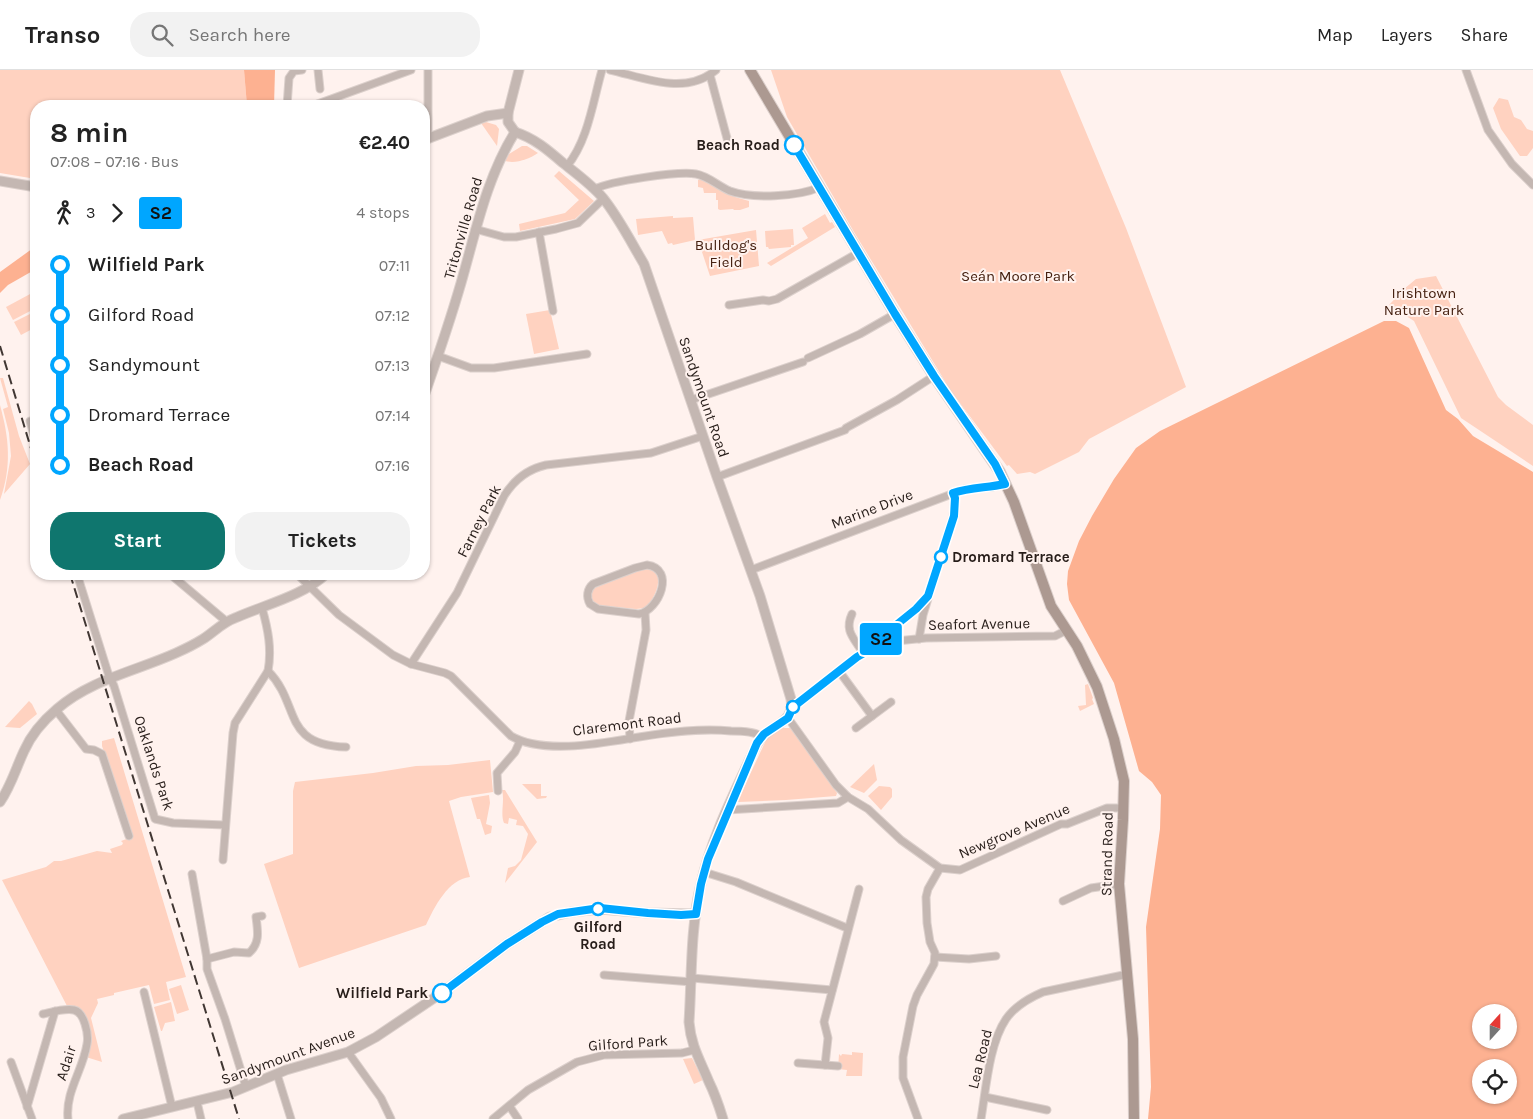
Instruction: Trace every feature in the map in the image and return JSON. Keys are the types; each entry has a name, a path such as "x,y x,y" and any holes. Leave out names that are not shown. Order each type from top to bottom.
{"main road":[{"path":"750,70 895,314 934,376 995,464 1014,502 1051,606 1067,630"},
{"path":"758,70 781,124"},
{"name":"Strand Road","path":"1067,630 1090,672 1106,714 1124,781 1119,884 1133,1039 1134,1119"}],"street":[{"path":"287,100 289,78 294,71 302,70"},
{"path":"318,70 320,89"},
{"path":"328,100 411,70"},
{"path":"427,100 428,70"},
{"path":"515,132 508,122 508,113 519,70"},
{"path":"567,166 574,157 582,140 602,70"},
{"path":"610,70 676,85 690,84 713,72 728,142"},
{"path":"1466,70 1488,130 1512,164 1533,186"},
{"path":"430,137 487,116 508,113"},
{"name":"Sandymount Road","path":"515,132 534,140 603,198 644,264 717,478 751,570 784,671 793,707"},
{"name":"Tritonville Road","path":"430,379 461,284 487,188 501,154 515,132"},
{"path":"594,189 607,184 656,176 690,174 697,174 731,191 754,196 808,192 820,187"},
{"path":"0,181 30,186"},
{"path":"475,229 504,237 539,232 578,223 603,198"},
{"path":"539,232 553,311"},
{"path":"729,305 777,299 858,253"},
{"path":"691,400 806,360 860,334 895,314"},
{"path":"438,356 471,368 494,368 587,354"},
{"path":"717,478 846,429 934,376"},
{"name":"Farney Park","path":"411,664 457,593 503,499 509,489 521,477 534,469 548,464 650,453 703,436"},
{"name":"Marine Drive","path":"751,570 953,493 965,489 1005,484"},
{"path":"919,639 928,596 954,516 955,498 953,493"},
{"path":"652,566 662,576 663,582 654,605 645,613 639,614 595,608 588,601 589,588 593,584 635,568 652,566"},
{"path":"79,580 111,679"},
{"path":"177,580 227,622"},
{"name":"Claremont Road","path":"303,580 339,614 379,646 411,664 451,676 511,736 520,741 536,745 606,744 630,739 711,729 761,736"},
{"path":"0,802 11,784 25,750 42,723 56,710 89,687 177,652 202,640 227,622 310,587 319,580"},
{"path":"876,646 885,634 928,596"},
{"path":"223,860 235,723 268,671 270,662 270,639 262,608"},
{"path":"630,739 629,721 646,630 645,613"},
{"path":"852,614 848,622 848,629 863,652"},
{"name":"Seafort Avenue","path":"793,707 863,652 887,642 919,639 1055,636 1067,630"},
{"path":"268,671 276,679 293,718 305,736 319,743 346,746"},
{"path":"839,671 872,716"},
{"name":"Oaklands Park","path":"111,679 155,819 173,823 225,825"},
{"path":"856,728 890,702"},
{"path":"723,1119 690,1037 689,1022 696,914 704,872 728,810 761,736 788,718 793,707"},
{"path":"56,710 86,749 102,754 129,836"},
{"path":"788,718 836,785 848,797 868,809 918,854 940,868 926,897 928,934 935,957 915,1001 904,1047 903,1078 918,1119"},
{"path":"498,791 497,773 515,752 520,741"},
{"path":"728,810 838,803 848,797"},
{"name":"Newgrove Avenue","path":"940,868 960,870 1061,824 1067,824 1107,808 1123,808"},
{"path":"704,872 736,882 847,928"},
{"path":"192,874 207,958 207,969 246,1087"},
{"path":"1063,901 1091,888 1119,884"},
{"path":"826,1065 828,1034 824,1022 847,928 859,889"},
{"name":"Sandymount Avenue","path":"123,1119 234,1092 277,1074 348,1052 376,1037 443,992 507,944 550,917 600,908 657,914 696,914"},
{"path":"207,958 234,952 248,953 253,949 259,938 256,917 262,916"},
{"path":"935,957 969,960 996,956"},
{"name":"Lea Road","path":"981,1119 993,1053 998,1037 1007,1018 1016,1008 1031,997 1043,992 1128,974"},
{"path":"604,975 832,990"},
{"path":"144,992 172,1107"},
{"name":"Adair","path":"43,1014 55,1011 75,1010 80,1012 87,1039 68,1101 68,1119"},
{"name":"Adair","path":"27,1107 55,1011"},
{"name":"Gilford Park","path":"493,1119 534,1086 577,1062 604,1055 682,1053 694,1050"},
{"path":"348,1052 381,1098 391,1119"},
{"path":"11,1062 32,1119"},
{"path":"798,1063 838,1066"},
{"path":"277,1074 292,1119"},
{"path":"985,1097 1047,1110"},
{"path":"197,1102 201,1119"},
{"path":"510,1106 518,1119"}],"green space":[{"path":"0,70 244,70 246,100 30,100 30,178 0,173"},
{"name":"Seán Moore Park","path":"771,70 1060,70 1126,228 1186,387 1089,439 1079,452 1035,474 1030,472 1017,474 1009,465 1007,466 951,391 854,232 787,117"},
{"path":"1499,98 1508,100 1514,117 1521,120 1527,129 1533,131 1533,148 1527,156 1520,156 1501,129 1493,108"},
{"path":"486,122 496,125 499,129 497,146 481,123"},
{"path":"522,146 527,146 538,153 514,162 505,161 509,154"},
{"path":"559,171 594,201 575,219 520,231 519,224 565,213 579,200 554,176"},
{"path":"701,179 735,197 749,201 749,207 740,210 718,209 716,193 704,193 703,188 698,187 698,180"},
{"path":"825,214 830,223 832,222 835,227 771,266 767,263 808,238 802,228"},
{"path":"673,216 673,218 693,217 695,240 673,245 672,243 668,244 662,231 638,235 636,219"},
{"path":"793,229 794,245 791,245 791,247 769,249 766,247 765,231"},
{"name":"Bulldog's Field","path":"756,230 759,266 710,276 698,240"},
{"name":"Irishtown Nature Park","path":"1436,276 1498,397 1533,425 1533,466 1461,418 1414,321 1389,305 1416,279"},
{"path":"30,294 30,311 13,320 6,307"},
{"path":"550,310 559,349 534,354 526,314"},
{"path":"30,314 30,330 21,335 14,322"},
{"path":"0,378 3,378 19,436 30,464 4,494 11,456 9,433 3,409 8,407"},
{"path":"0,405 7,441 8,464 0,500"},
{"path":"643,569 651,569 658,578 653,598 645,608 636,609 596,605 591,598 591,592 594,588"},
{"path":"1088,684 1094,704 1080,711 1078,706 1086,705 1085,685"},
{"path":"29,701 37,714 20,728 5,727"},
{"path":"780,728 793,728 837,793 836,796 738,802 768,736"},
{"path":"114,738 186,977 166,982 170,1000 154,1004 149,985 97,999 98,1003 91,1018 102,1062 86,1057 86,1031 82,1012 76,1007 67,1006 2,880 46,867 54,861 61,861 97,851 112,853 110,849 122,845 121,841 132,837 102,746 102,741"},
{"path":"490,760 493,792 461,797 449,801 470,877 455,883 443,895 426,925 299,968 264,864 293,854 293,791 295,782 416,766 448,765"},
{"path":"874,764 877,780 864,793 850,787"},
{"path":"522,784 541,784 541,796 547,796 546,798 537,799"},
{"path":"879,786 892,789 892,797 881,810 868,796"},
{"path":"502,790 505,790 537,842 505,883 508,868 515,866 521,860 528,834 523,826 516,825 517,820 509,818 508,824 504,823 502,815"},
{"path":"489,795 490,803 486,824 492,826 491,833 485,835 480,819 477,819 471,798"},
{"path":"181,985 189,1010 177,1014 169,989"},
{"path":"171,1002 175,1021 165,1023 161,1031 154,1007"},
{"path":"852,1052 863,1053 862,1076 846,1076 847,1070 838,1069 839,1054 841,1056 842,1054 852,1055"},
{"path":"692,1058 703,1080 694,1084 683,1059"}],"shaded area":[{"path":"244,70 275,70 274,100 246,100"},
{"path":"30,250 30,272 8,285 0,293 0,272"},
{"path":"1384,321 1396,321 1409,328 1446,410 1458,419 1473,436 1533,472 1533,1119 1148,1119 1151,1087 1146,927 1160,829 1161,795 1152,782 1139,771 1114,683 1069,600 1067,584 1068,571 1079,541 1114,479 1136,448 1160,431"}],"railway":[{"path":"0,346 30,445"},
{"path":"72,580 239,1119"}],"bus line":[{"name":"S2","path":"442,993 507,944 531,928 558,914 600,908 648,913 696,914 701,884 712,849 728,808 761,736 788,718 792,713 793,707 863,652 876,646 885,634 916,609 928,596 954,516 955,498 953,493 965,489 988,488 1005,484 995,464 934,376 895,314 794,145"}],"place":[{"name":"Beach Road","path":"794,145"},
{"name":"Dromard Terrace","path":"941,557"},
{"name":"Gilford Road","path":"598,909"},
{"name":"Wilfield Park","path":"442,993"}]}
